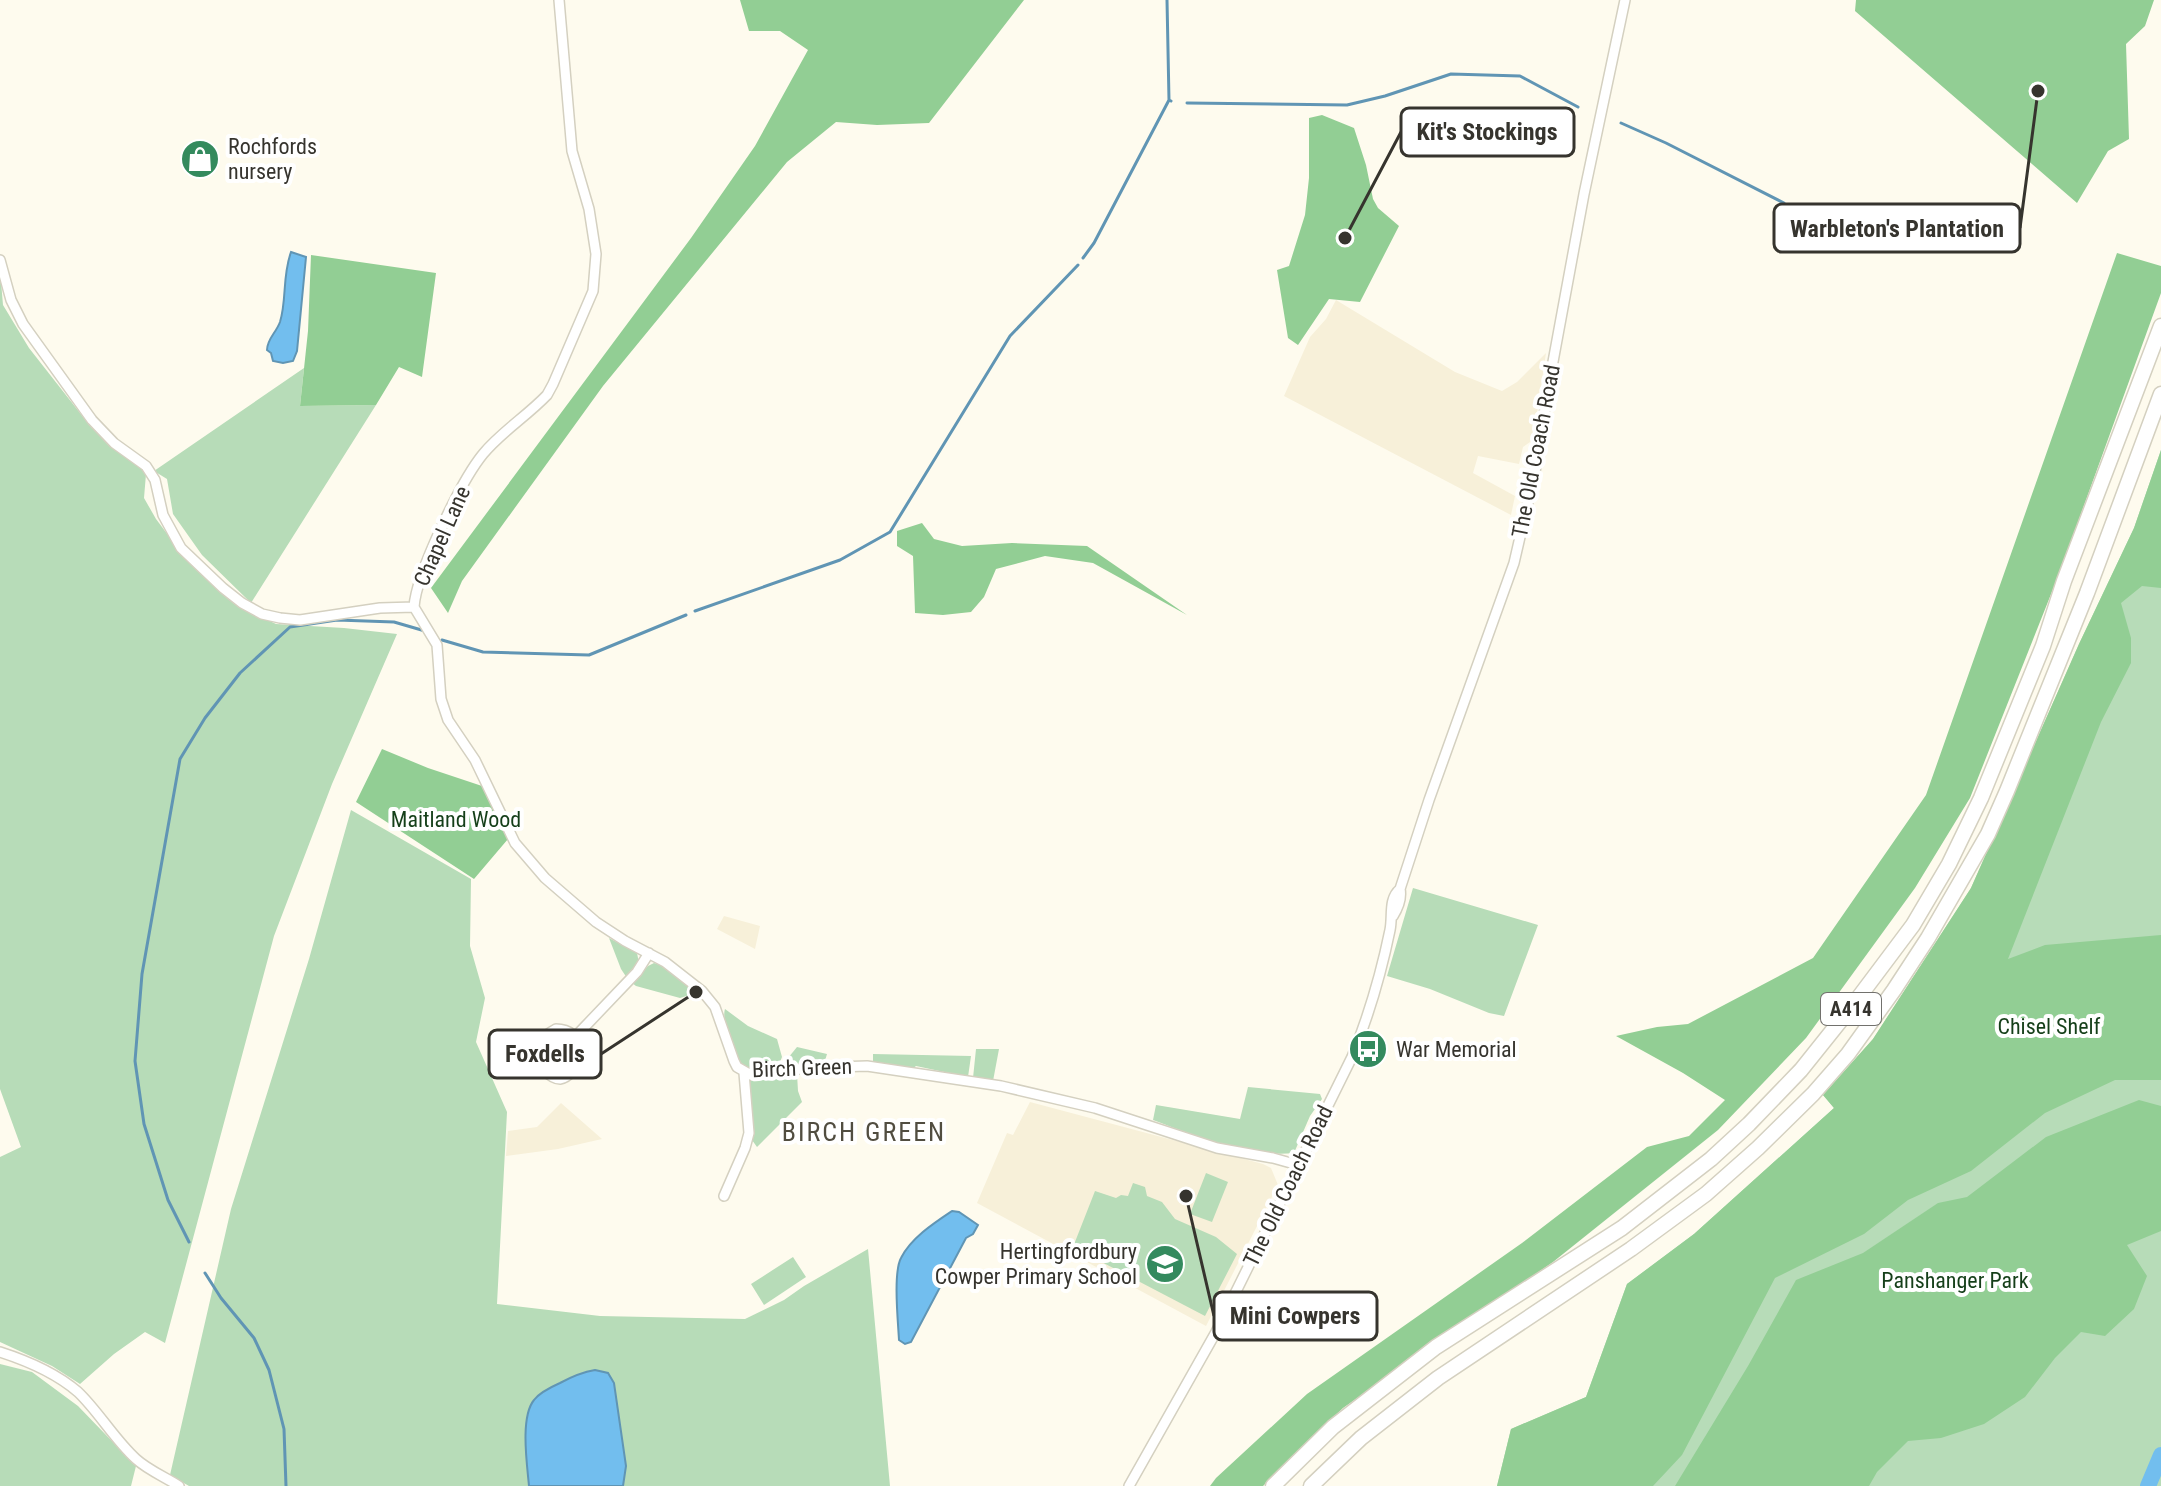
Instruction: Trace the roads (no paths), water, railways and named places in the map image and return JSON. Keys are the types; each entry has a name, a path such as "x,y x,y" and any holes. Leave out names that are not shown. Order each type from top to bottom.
{"highway":[{"name":"A414","path":"1273,1486 1333,1427 1436,1347 1622,1228 1711,1159 1801,1070 1861,996 1913,925 1949,864 1981,798 2043,646 2064,581 2161,326"},
{"name":"A414","path":"1311,1486 1373,1428 1438,1378 1641,1242 1706,1194 1813,1094 1848,1054 1928,938 1988,834 2082,607 2161,394"}],"street":[{"name":"Chapel Lane","path":"0,260 11,300 23,324 92,420 114,443 146,466 155,480 163,515 181,548 223,588 262,614 300,620 380,608 414,607 425,567 472,469 485,452 547,395 593,291 596,254 589,209 572,151 559,0"},
{"name":"The Old Coach Road","path":"1129,1486 1216,1332 1365,1025 1393,916 1398,909 1400,889 1514,563 1535,472 1584,194 1625,0"},
{"name":"Birch Green","path":"414,607 437,645 441,699 448,720 475,760 515,843 545,878 596,922 690,980 715,1007 734,1061 744,1073 761,1075 807,1068 867,1066 1001,1086 1095,1108 1217,1148 1298,1165"},
{"path":"575,1037 637,972 649,953"},
{"path":"556,1029 569,1031 575,1037 584,1047 581,1062 568,1076 560,1079 551,1076 536,1060 538,1045 556,1029"},
{"path":"724,1196 749,1133 744,1073"},
{"path":"0,1352 37,1366 79,1393 138,1462 179,1486"}],"water":[{"path":"291,252 306,257 297,351 293,361 283,363 273,361 267,350 282,313"},
{"path":"952,1211 959,1212 978,1225 973,1234 966,1238 911,1342 905,1344 899,1340 897,1310 897,1274 901,1258 917,1238"},
{"path":"595,1370 608,1373 614,1383 626,1466 623,1486 529,1486 526,1429 534,1400 553,1386"}],"waterway":[{"path":"1167,0 1169,100"},
{"path":"1187,103 1347,105 1451,74 1520,76 1578,107"},
{"path":"1083,258 1171,101"},
{"path":"1621,123 1784,203"},
{"path":"695,611 840,560 890,532 1010,336 1078,265"},
{"path":"442,640 483,652 589,655 686,615"},
{"path":"189,1242 168,1200 144,1124 135,1061 142,974 180,759 205,718 240,673 290,627 337,620 394,622 425,631"},
{"path":"205,1273 254,1338 269,1370 284,1429 286,1486"},
{"path":"2148,1486 2161,1455"}],"place":[{"name":"Warbleton's Plantation","path":"2038,91"},
{"name":"Rochfords nursery","path":"200,159"},
{"name":"Kit's Stockings","path":"1345,238"},
{"name":"Foxdells","path":"696,992"},
{"name":"War Memorial","path":"1368,1049"},
{"name":"Mini Cowpers","path":"1186,1196"},
{"name":"Hertingfordbury Cowper Primary School","path":"1165,1264"}],"district":[{"name":"BIRCH GREEN","path":"864,1132"}],"park label":[{"name":"Maitland Wood","path":"456,819"},
{"name":"Chisel Shelf","path":"2049,1026"},
{"name":"Panshanger Park","path":"1955,1280"}]}
